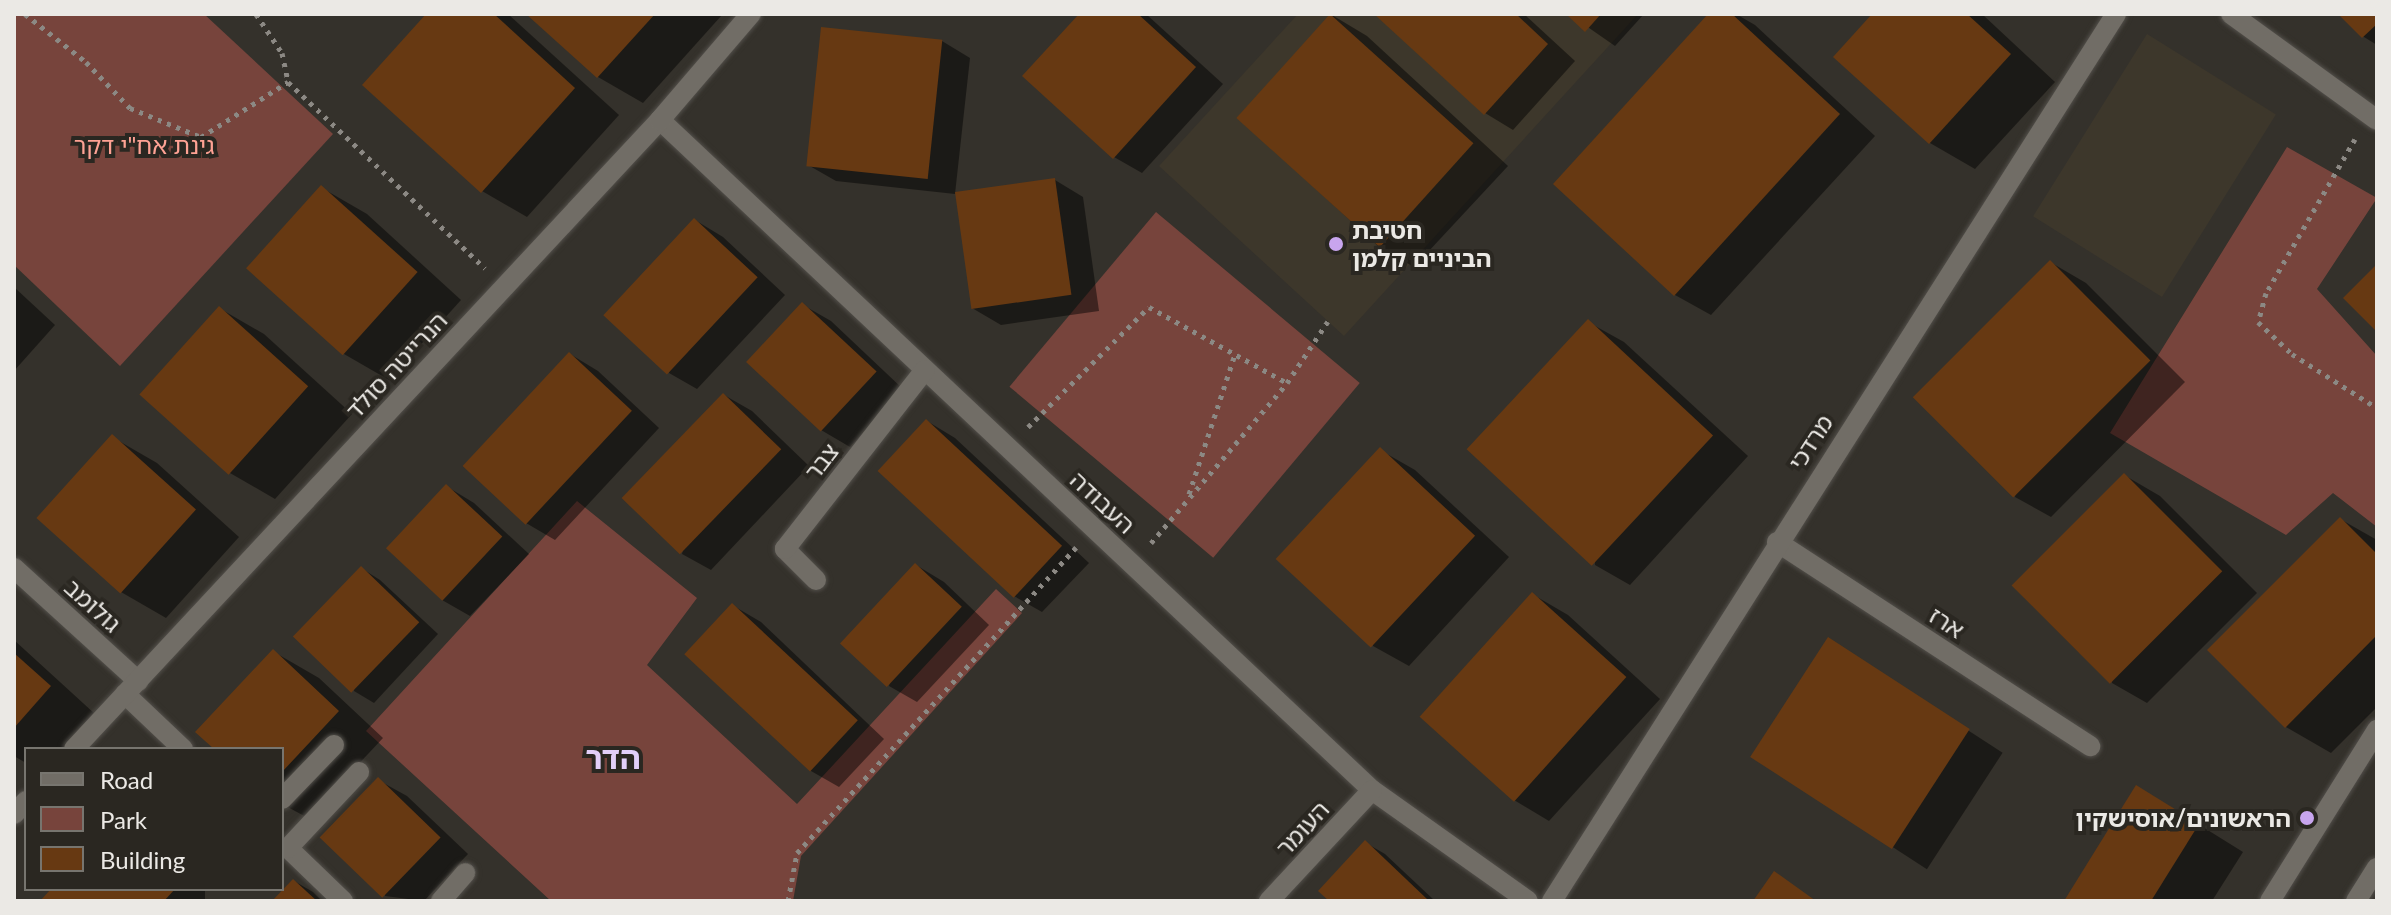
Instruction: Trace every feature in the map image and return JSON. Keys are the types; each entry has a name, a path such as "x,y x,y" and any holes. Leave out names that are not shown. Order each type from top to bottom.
{"street":[{"name":"הנרייטה סולד","path":"76,747 660,120 751,14"},
{"name":"מרדכי","path":"1552,901 1777,542 2116,14"},
{"path":"2231,14 2373,116"},
{"name":"העבודה","path":"660,120 1372,790 1528,901"},
{"name":"צבר","path":"816,580 785,549 925,370"},
{"name":"ארז","path":"1777,542 2090,746"},
{"name":"גולומב","path":"14,568 131,687 181,747"},
{"path":"2270,901 2377,730"},
{"path":"284,797 334,745"},
{"path":"343,901 288,848 359,772"},
{"name":"העומר","path":"1269,901 1372,790"},
{"path":"2356,901 2377,868"},
{"path":"441,901 465,873"}],"path":[{"path":"25,14 86,62 130,108 201,137 288,82"},
{"path":"256,14 282,53 288,82 505,286"},
{"path":"2373,116 2266,293 2258,322 2292,354 2377,408"},
{"path":"1007,447 1149,307 1287,383"},
{"path":"1133,566 1187,498 1287,383 1328,321"},
{"path":"1187,498 1235,354"},
{"path":"788,901 797,853 1093,529"}],"shaded area":[{"name":"חטיבת הביניים קלמן","path":"1298,14 1638,14 1344,336 1159,166"},
{"path":"2147,34 2276,115 2162,297 2033,216"}],"green space":[{"name":"גינת אח\"י דקר","path":"14,14 204,14 333,134 120,366 14,265"},
{"path":"2287,147 2377,198 2317,289 2377,356 2377,527 2333,493 2286,535 2110,433"},
{"path":"1156,212 1360,383 1213,558 1009,387"},
{"path":"577,501 697,598 647,665 797,804 996,589 1022,613 801,856 793,901 551,901 366,731"}],"building":[{"path":"426,14 494,14 575,88 481,193 362,85"},
{"path":"526,14 655,14 597,78"},
{"path":"1079,14 1138,14 1196,67 1113,159 1022,76"},
{"path":"1330,14 1473,143 1380,247 1236,118"},
{"path":"1374,14 1516,14 1548,44 1484,115"},
{"path":"1566,14 1601,14 1585,32"},
{"path":"1708,14 1732,14 1840,114 1674,296 1553,184"},
{"path":"1872,14 1967,14 2011,54 1929,144 1833,57"},
{"path":"2338,14 2377,14 2377,24 2362,38"},
{"path":"821,27 942,40 928,179 806,166"},
{"path":"1055,178 1071,295 971,309 955,192"},
{"path":"321,185 418,272 343,355 246,268"},
{"path":"694,218 758,277 667,375 603,315"},
{"path":"2050,260 2150,360 2013,498 1913,397"},
{"path":"2377,264 2377,332 2343,298"},
{"path":"802,302 877,372 821,432 746,362"},
{"path":"219,306 308,386 229,475 139,394"},
{"path":"1588,319 1713,436 1592,566 1467,449"},
{"path":"569,352 632,411 526,525 463,466"},
{"path":"723,393 781,449 680,554 622,498"},
{"path":"926,419 1062,546 1014,598 878,471"},
{"path":"112,434 196,510 120,594 36,518"},
{"path":"1380,447 1475,536 1371,648 1276,559"},
{"path":"2124,473 2222,571 2110,684 2012,585"},
{"path":"446,484 502,537 442,601 386,548"},
{"path":"2340,517 2377,554 2377,635 2285,728 2207,650"},
{"path":"915,563 962,607 887,687 840,643"},
{"path":"361,566 419,622 351,693 293,636"},
{"path":"1532,592 1626,677 1514,802 1420,717"},
{"path":"732,603 858,720 810,771 684,654"},
{"path":"1828,637 1970,729 1892,849 1750,757"},
{"path":"273,649 339,711 284,770 284,747 212,747 195,732"},
{"path":"14,653 51,686 14,728"},
{"path":"378,777 441,837 382,898 320,837"},
{"path":"2136,785 2199,824 2151,901 2064,901"},
{"path":"1365,840 1427,899 1329,901 1318,891"},
{"path":"1774,871 1816,901 1753,901"},
{"path":"293,879 317,901 272,901"},
{"path":"49,891 173,891 164,901 40,901"}],"place":[{"name":"חטיבת הביניים קלמן","path":"1336,244"},
{"name":"הראשונים/אוסישקין","path":"2307,818"}],"district":[{"name":"הדר","path":"613,757"}]}
